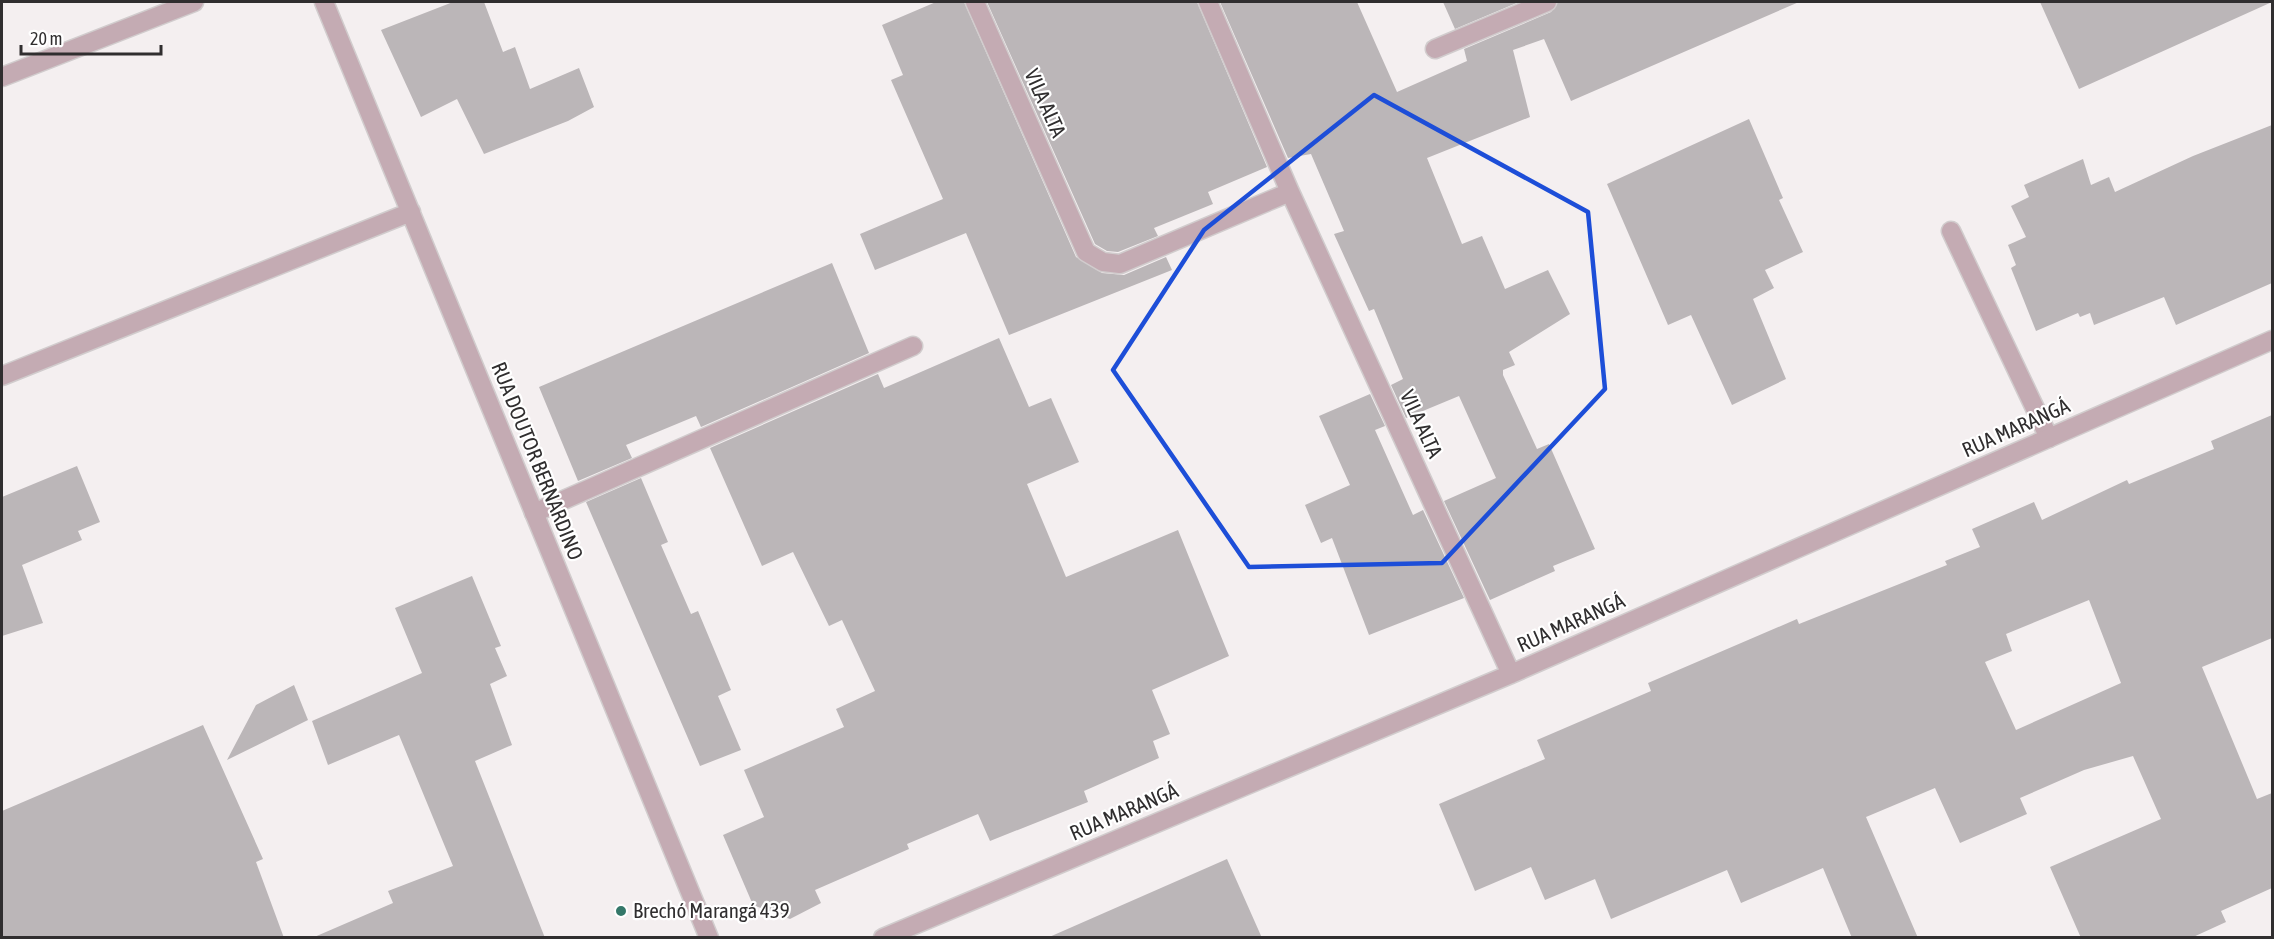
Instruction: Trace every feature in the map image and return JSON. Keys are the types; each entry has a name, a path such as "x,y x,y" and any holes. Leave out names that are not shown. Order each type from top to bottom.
{"street":[{"path":"2,77 194,2"},
{"name":"RUA DOUTOR BERNARDINO","path":"324,2 709,938"},
{"name":"VILA ALTA","path":"975,2 1086,252 1103,262 1120,264 1290,192"},
{"name":"VILA ALTA","path":"1208,2 1290,192 1511,674"},
{"path":"1435,49 1547,2"},
{"path":"2,376 411,212"},
{"path":"1951,231 2049,438"},
{"name":"RUA MARANGÁ","path":"883,938 1511,674 2272,340"},
{"path":"534,513 913,346"}],"highlighted area":[{"path":"1374,95 1588,212 1605,389 1442,563 1249,567 1113,370 1204,230"}],"building":[{"path":"453,2 484,2 503,52 515,47 530,89 579,68 594,107 568,121 484,154 457,99 421,117 381,30"},
{"path":"936,2 964,2 1076,257 1102,273 1124,275 1166,257 1172,270 1009,335 966,233 875,270 860,234 943,199 891,80 903,75 882,25"},
{"path":"987,2 1197,2 1267,167 1208,192 1213,204 1154,228 1158,236 1118,252 1107,251 1095,244"},
{"path":"1220,2 1357,2 1397,92 1467,61 1464,49 1551,12 1558,2 1799,2 1571,101 1544,39 1513,50 1530,117 1427,158 1462,244 1482,236 1505,289 1548,270 1570,314 1509,352 1515,365 1503,370 1503,375 1537,449 1549,444 1595,549 1553,566 1555,571 1490,600 1444,501 1496,478 1459,396 1406,418 1391,385 1403,379 1374,309 1369,311 1334,234 1344,231 1311,154 1288,158"},
{"path":"1443,2 1519,2 1455,29"},
{"path":"2040,2 2272,2 2079,89"},
{"path":"1749,119 1783,198 1779,200 1803,252 1765,270 1774,288 1753,299 1786,379 1732,405 1691,315 1668,325 1607,184"},
{"path":"2272,125 2272,283 2176,325 2164,297 2094,325 2090,313 2080,317 2078,313 2036,331 2011,268 2016,265 2008,245 2026,237 2011,206 2029,197 2024,185 2083,159 2091,185 2109,177 2115,192 2193,156"},
{"path":"832,263 869,353 701,427 696,416 626,445 632,458 578,481 539,387"},
{"path":"999,338 1029,407 1051,398 1079,462 1027,484 1066,577 1178,530 1229,656 1152,690 1170,734 1153,741 1159,758 1084,791 1088,802 990,841 978,814 907,844 909,849 815,890 821,903 790,919 753,905 723,835 764,817 744,770 844,727 836,709 875,691 842,620 829,626 793,552 762,566 710,448 878,374 884,388"},
{"path":"1370,394 1385,426 1375,430 1413,515 1423,510 1464,598 1369,635 1332,538 1321,543 1305,505 1350,485 1319,416"},
{"path":"2272,415 2272,638 2202,667 2257,799 2272,793 2272,888 2221,911 2226,922 2191,938 2081,938 2050,867 2161,819 2133,756 2084,770 2020,798 2027,814 1960,843 1935,788 1866,817 1918,938 1852,938 1823,868 1741,903 1727,870 1611,919 1595,879 1545,900 1531,867 1475,891 1439,804 1545,759 1537,740 1651,691 1648,683 1797,619 1799,624 1947,565 1945,561 1980,547 1972,529 2034,502 2042,520 2127,480 2129,484 2214,449 2211,441","holes":["2089,600 2121,683 2016,730 1985,662 2012,651 2006,634"]},
{"path":"77,466 100,522 78,531 82,540 22,565 43,623 2,636 2,497"},
{"path":"641,478 668,542 661,545 691,614 698,611 731,690 718,696 741,750 700,766 586,502"},
{"path":"472,576 501,646 495,648 507,676 490,684 512,745 475,761 545,938 312,938 393,903 388,891 453,866 399,735 328,765 312,721 422,673 395,608"},
{"path":"294,685 308,720 227,760 256,705"},
{"path":"203,725 263,859 256,862 284,938 2,938 2,811"},
{"path":"1227,859 1262,938 1047,938"}],"place":[{"name":"Brechó Marangá 439","path":"621,911"}]}
